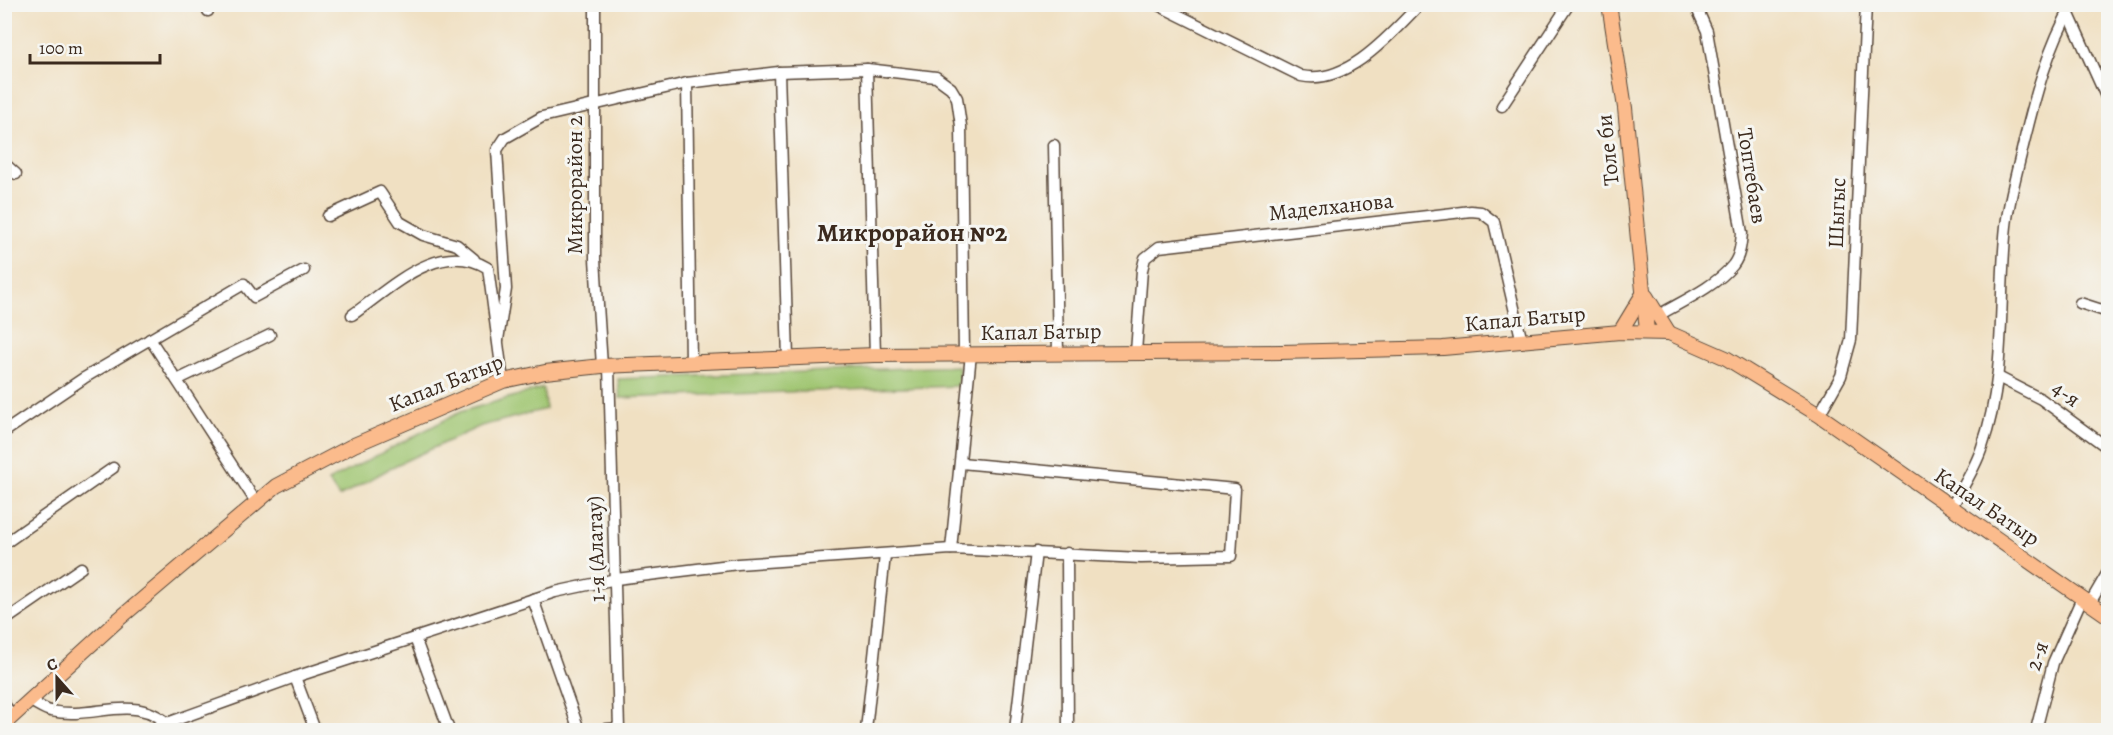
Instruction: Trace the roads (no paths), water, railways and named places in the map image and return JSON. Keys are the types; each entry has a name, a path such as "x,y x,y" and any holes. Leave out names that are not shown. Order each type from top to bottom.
{"main road":[{"name":"Толе би","path":"1610,4 1625,108 1647,331"},
{"path":"1644,292 1669,333"},
{"path":"1620,332 1644,292"},
{"name":"Капал Батыр","path":"9,721 119,619 276,486 354,445 503,381 606,366 875,355 1293,352 1443,348 1620,332 1669,333 1726,358 1819,415 2109,616"}],"street":[{"name":"Микрорайон 2","path":"595,4 595,259 606,366"},
{"path":"1156,4 1301,76 1316,79 1332,75 1377,48 1420,4"},
{"path":"1502,106 1569,4"},
{"name":"Топтебаев","path":"1657,316 1718,279 1734,265 1740,252 1742,233 1719,96 1707,31 1695,4"},
{"name":"Шыгыс","path":"1819,415 1841,376 1851,340 1866,4"},
{"path":"2070,8 2109,101"},
{"path":"1951,508 1982,447 1998,377 2006,225 2012,193 2039,80 2070,8"},
{"path":"498,340 506,289 497,150 505,138 542,117 687,83 779,72 867,69 936,77 951,88 957,98 961,126 967,354 961,463 951,549"},
{"path":"867,69 875,355"},
{"path":"779,72 788,358"},
{"path":"687,83 691,362"},
{"path":"1054,145 1058,353"},
{"path":"4,163 16,174"},
{"path":"328,216 380,192 400,222 423,235 457,245 488,268 503,381"},
{"name":"Маделханова","path":"1136,352 1142,270 1145,258 1158,248 1471,211 1481,212 1494,222 1522,342"},
{"path":"352,315 427,263 449,257 474,259"},
{"path":"4,432 84,378 244,284 254,297 304,270"},
{"path":"2080,303 2109,312"},
{"path":"177,381 270,335"},
{"path":"150,339 256,502"},
{"name":"1-я (Алатау)","path":"606,366 616,579 619,729"},
{"name":"4-я","path":"1998,377 2041,399 2109,448"},
{"path":"148,730 171,727 295,677 532,599 616,579 738,564 951,549 1141,558 1231,556 1235,489 961,463"},
{"path":"4,544 113,468"},
{"path":"1015,730 1036,552"},
{"path":"1067,553 1068,730"},
{"path":"866,730 885,555"},
{"path":"4,621 81,568"},
{"name":"2-я","path":"2036,730 2053,663 2086,601 2109,572"},
{"path":"532,599 579,730"},
{"path":"416,638 449,730"},
{"path":"295,677 315,730"},
{"path":"30,700 50,711 73,712 128,707 147,711 171,727"},
{"path":"4,704 9,721"},
{"path":"597,730 619,729"}],"district":[{"name":"Микрорайон №2","path":"912,232"}]}
